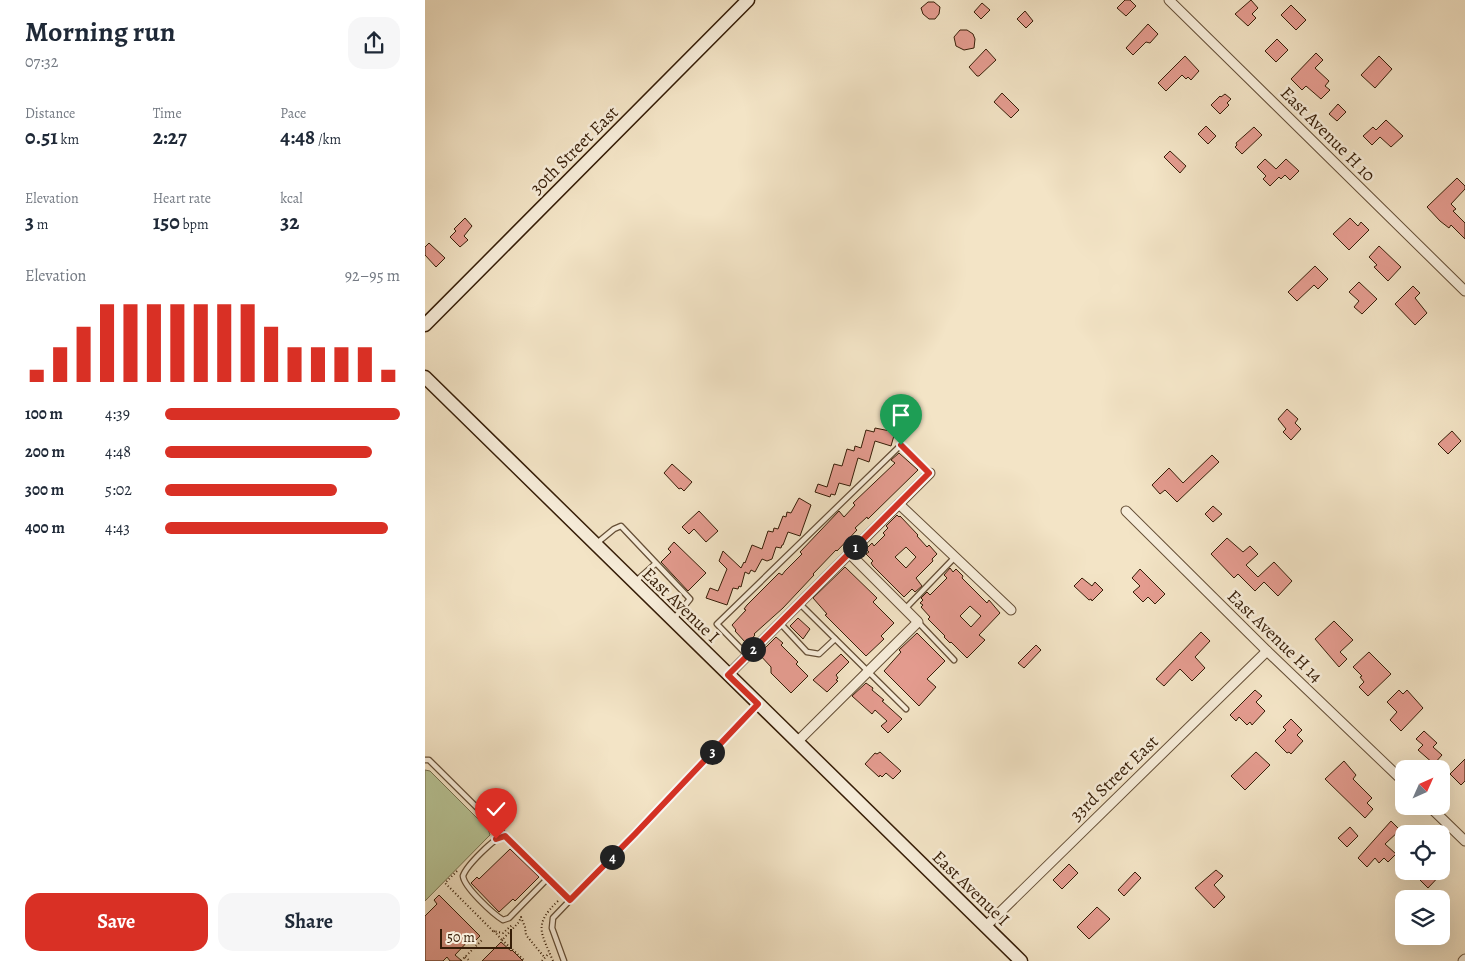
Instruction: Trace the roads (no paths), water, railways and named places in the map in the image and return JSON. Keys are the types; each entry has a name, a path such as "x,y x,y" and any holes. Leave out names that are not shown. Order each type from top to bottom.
{"street":[{"name":"30th Street East","path":"425,326 748,0"},
{"name":"East Avenue H 10","path":"1169,0 1465,291"},
{"name":"East Avenue I","path":"425,377 594,545 1021,961"},
{"path":"728,675 929,473"},
{"path":"899,504 1011,610"},
{"name":"East Avenue H 14","path":"1126,511 1267,651 1395,773"},
{"path":"797,742 918,622 849,552"},
{"name":"33rd Street East","path":"985,927 1267,651"},
{"path":"1438,815 1465,841"}],"lane":[{"path":"747,655 717,624 901,445 929,473"},
{"path":"594,545 614,529 621,526 655,564 691,599 672,621"},
{"path":"905,609 955,557"},
{"path":"634,583 655,564"},
{"path":"799,603 906,709"},
{"path":"918,622 954,660"},
{"path":"779,623 807,652 819,654 835,638"},
{"path":"564,961 555,937 553,918 758,704"},
{"path":"425,760 429,760 570,900"},
{"path":"505,836 496,839 467,868 464,872 463,880 500,919 506,920 548,878"}]}
